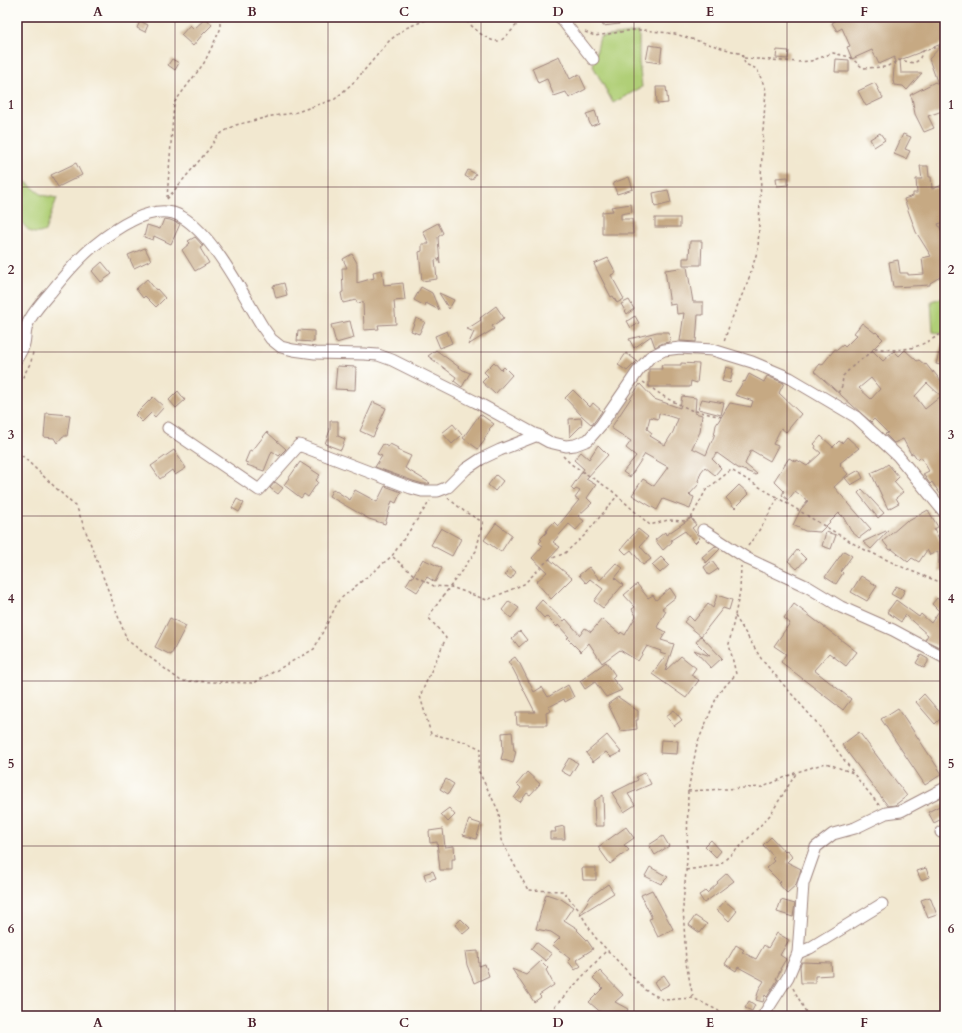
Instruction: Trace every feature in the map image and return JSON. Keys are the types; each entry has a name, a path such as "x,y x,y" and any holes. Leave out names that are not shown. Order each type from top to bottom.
{"street":[{"path":"560,17 593,60"},
{"path":"17,358 23,348 27,324 60,281 94,246 115,231 145,214 168,212 181,216 196,227 217,252 264,329 271,339 281,347 315,353 378,355 415,371 538,435 548,442 566,446 575,445 588,440 601,425 650,357 664,350 680,348 721,352 752,362 790,378 856,417 898,456 945,512"},
{"path":"168,428 259,490 299,446 411,488 422,491 438,491 448,487 466,469 481,459 538,435"},
{"path":"703,530 748,559 808,587 841,607 893,630 945,658"},
{"path":"762,1016 788,977 798,953 803,884 816,847 833,834 855,828 886,813 901,811 945,788"},
{"path":"798,953 810,948 882,904"}],"path":[{"path":"168,212 167,199 174,103 204,63 220,30 220,23 224,17"},
{"path":"167,199 209,149 217,137 223,132 236,125 272,116 294,113 335,100 356,80 390,40 406,28 433,17"},
{"path":"462,17 484,37 497,42 503,40 524,17"},
{"path":"570,30 585,32 595,36 645,30 676,34 742,54 745,64 757,68 766,90 758,249 748,281 730,323 721,352"},
{"path":"744,58 798,62 811,61 833,53 850,57 863,68 886,67 898,60 914,63 919,60 923,51 945,45"},
{"path":"832,403 842,386 843,376 854,364 876,348 887,350 914,348 932,340 945,331"},
{"path":"635,376 666,398 691,410 722,417"},
{"path":"17,451 77,508 127,640 181,681 254,683 314,648 339,600 392,556 438,491 465,512 483,522 476,551 428,617 446,638 420,696 431,734 466,742 481,749 478,770 499,812 501,840 528,890 563,891 578,909 594,936 645,990 664,1000 693,998 729,1016"},
{"path":"562,455 571,464 611,490 650,525 668,520 684,522 691,518 706,490 730,470 822,523 860,548 911,571 945,584"},
{"path":"392,556 415,576 434,586 451,586 487,600 524,584 548,560 565,553 585,535 617,496"},
{"path":"693,998 686,963 683,905 686,870 688,792 697,744 718,694 736,674 729,644 740,591 742,555 762,526 778,498"},
{"path":"691,518 703,530"},
{"path":"735,616 762,660 817,723 869,794 886,813"},
{"path":"688,792 763,787 797,772 826,763 853,773"},
{"path":"686,870 719,865 742,845 770,815 797,772"},
{"path":"546,1016 606,950"},
{"path":"788,977 808,1016"}],"green space":[{"path":"639,32 639,62 642,87 613,103 593,66 600,37"},
{"path":"17,179 26,182 42,195 57,198 45,231 40,233 32,232 26,228 17,217"},
{"path":"945,297 945,334 933,332 931,301"}],"building":[{"path":"602,17 619,17 619,24 603,26"},
{"path":"833,17 945,17 945,110 928,116 934,128 924,132 915,114 910,95 935,82 938,84 929,59 944,43 900,60 901,73 922,73 907,90 903,86 894,85 895,57 879,64 872,50 852,59 847,47 850,46 842,28 837,31 832,23 835,21"},
{"path":"206,18 212,25 193,46 181,35 190,25 194,29"},
{"path":"140,21 148,25 145,32 137,28"},
{"path":"649,45 662,47 660,63 646,61"},
{"path":"777,50 789,51 788,59 776,58"},
{"path":"559,56 570,79 579,74 586,89 569,98 566,92 554,96 547,79 538,83 532,68"},
{"path":"172,59 179,63 175,70 168,65"},
{"path":"836,59 849,60 849,72 835,72"},
{"path":"875,83 883,98 866,106 858,91"},
{"path":"656,87 666,87 668,103 657,104"},
{"path":"595,111 599,123 591,126 586,114"},
{"path":"880,133 885,140 874,147 870,139"},
{"path":"903,134 911,137 905,149 910,151 906,159 894,154"},
{"path":"76,163 82,175 58,187 51,175"},
{"path":"920,166 928,166 932,189 945,184 945,222 938,224 945,238 945,274 930,283 930,285 893,287 889,262 898,260 900,273 908,273 908,275 924,274 922,258 931,256 916,232 904,199 913,196 913,193 917,193 916,179 922,179"},
{"path":"468,170 476,174 472,180 465,176"},
{"path":"629,177 633,189 617,194 613,183"},
{"path":"788,177 788,185 777,186 776,178"},
{"path":"668,190 671,203 655,207 653,193"},
{"path":"631,204 632,212 621,214 621,219 632,219 633,234 602,234 602,212 613,211 611,207"},
{"path":"655,218 680,218 680,227 655,227"},
{"path":"164,219 180,224 171,244 154,236 153,240 144,237 147,225 160,229"},
{"path":"438,223 443,233 438,237 440,264 438,259 435,260 437,279 422,281 419,252 422,251 422,244 429,244 423,231"},
{"path":"195,237 203,246 200,248 209,263 195,271 182,250 190,243 188,241"},
{"path":"690,241 702,241 701,265 683,265 683,258 689,258"},
{"path":"145,248 151,260 134,268 128,255"},
{"path":"352,254 357,263 357,283 374,278 373,272 382,270 384,285 403,283 405,300 394,301 396,324 378,325 379,329 364,330 363,302 357,303 356,300 343,303 341,293 343,292 342,268 347,268 343,259"},
{"path":"608,258 616,273 611,275 624,299 617,303 613,296 611,297 594,264"},
{"path":"102,262 112,274 101,282 92,271"},
{"path":"687,267 693,302 703,302 703,315 698,315 696,342 680,341 684,313 677,314 676,304 670,305 665,270"},
{"path":"147,279 165,298 156,307 145,296 143,298 136,289"},
{"path":"284,283 287,295 276,298 273,286"},
{"path":"421,287 432,293 439,310 426,303 425,306 414,300"},
{"path":"439,293 454,300 449,309"},
{"path":"629,300 634,309 627,314 621,304"},
{"path":"496,306 504,318 492,326 494,329 468,345 474,332 467,329 481,320 480,318"},
{"path":"635,316 639,323 631,328 627,321"},
{"path":"416,318 425,322 419,334 411,331"},
{"path":"350,321 354,338 336,343 331,325"},
{"path":"862,323 875,333 876,332 883,339 872,350 883,361 894,351 899,356 905,350 917,361 919,360 925,365 926,364 945,386 945,501 932,482 930,484 923,474 929,471 921,457 918,460 913,453 911,454 903,439 894,443 885,434 888,433 874,419 871,422 814,371 820,364 822,365 835,349 837,350 843,345 845,347 857,335 854,333","holes":["871,378 880,389 871,399 859,388","927,383 941,396 925,409 915,396"]},
{"path":"298,330 314,331 314,342 297,341"},
{"path":"447,331 452,343 440,348 435,336"},
{"path":"657,332 669,332 670,342 663,343 655,347 651,336 634,348 629,339"},
{"path":"943,339 945,339 945,366 936,364"},
{"path":"436,350 463,370 470,373 462,387 454,381 456,377 428,356"},
{"path":"626,353 637,361 627,371 618,365"},
{"path":"494,362 501,370 504,367 512,375 495,394 482,382 488,376 484,372"},
{"path":"681,363 699,364 697,383 691,381 690,387 649,387 649,369 662,369 661,365 681,365"},
{"path":"337,366 356,367 355,390 335,389"},
{"path":"726,367 733,369 730,383 722,381"},
{"path":"749,374 764,382 767,376 784,383 779,393 801,414 786,432 781,428 773,444 778,446 770,461 751,450 745,464 757,474 756,475 738,468 717,453 712,459 721,468 715,475 705,467 701,472 698,481 700,483 689,495 694,497 690,509 663,499 657,510 632,495 643,479 654,486 668,467 645,454 630,477 623,472 636,456 626,448 631,441 611,428 640,384 654,399 680,408 682,396 696,398 695,413 702,415 700,432 692,448 706,455 714,436 716,425 730,403 751,407 753,401 735,395 744,381 745,382","holes":["659,413 678,419 673,432 665,445 650,436 652,433 647,429 650,417 658,419"]},
{"path":"573,390 590,407 593,403 602,411 592,425 565,398"},
{"path":"178,391 185,400 176,408 169,400"},
{"path":"153,397 164,407 155,417 151,413 142,422 135,415"},
{"path":"702,399 724,403 721,415 698,409"},
{"path":"373,402 386,408 373,437 360,431"},
{"path":"46,413 70,415 67,436 63,436 57,443 54,438 44,437"},
{"path":"480,414 494,424 489,429 490,430 484,439 485,440 478,449 463,438"},
{"path":"581,418 582,426 570,437 569,419"},
{"path":"330,421 338,421 338,436 345,439 341,450 325,444 330,430"},
{"path":"453,424 462,435 452,444 442,433"},
{"path":"267,432 286,449 279,456 272,451 264,471 247,465 248,463 245,462 250,450 252,451"},
{"path":"821,436 833,447 839,441 842,443 847,437 859,448 840,463 848,474 834,487 871,529 859,538 851,531 842,515 839,513 820,532 805,531 793,525 801,509 808,501 795,491 788,500 782,495 784,491 774,481 789,458 796,462 797,460 807,466 821,453 815,448 816,446 814,444"},
{"path":"383,444 388,447 390,444 398,448 397,450 411,456 405,468 430,483 423,484 375,467 382,456 377,454"},
{"path":"598,445 608,455 586,479 596,485 587,498 592,503 578,516 584,521 576,530 569,524 553,542 560,547 549,559 572,578 551,599 536,582 547,572 532,558 543,546 539,543 542,540 540,539 547,532 546,531 554,522 558,526 579,500 575,498 580,491 576,489 574,491 571,488 584,469 574,460 581,452 589,459"},
{"path":"174,450 186,468 175,475 172,470 160,479 151,466"},
{"path":"300,462 320,475 316,480 318,482 308,497 304,494 301,498 284,485"},
{"path":"888,464 899,477 894,482 903,492 896,498 899,503 888,509 871,473"},
{"path":"859,470 863,478 851,485 845,478"},
{"path":"496,475 503,481 495,491 488,485"},
{"path":"275,482 283,488 278,494 270,488"},
{"path":"739,485 749,494 735,508 726,498"},
{"path":"385,486 401,492 396,503 392,501 385,524 369,519 329,496 333,489 350,500 355,490 377,502"},
{"path":"862,489 884,513 878,518 858,493"},
{"path":"237,499 244,503 239,512 232,508"},
{"path":"928,510 938,527 934,529 945,550 945,571 939,571 938,551 930,555 927,550 919,562 912,558 908,562 892,549 890,550 883,541 906,521 907,522"},
{"path":"691,518 696,525 692,528 700,538 695,543 685,531 671,540 672,542 663,550 655,540 665,532 666,535"},
{"path":"496,523 512,535 501,552 484,540"},
{"path":"441,528 461,539 452,556 431,545"},
{"path":"638,529 648,537 640,546 651,559 643,565 631,550 626,554 621,549"},
{"path":"888,530 871,549 863,542"},
{"path":"826,532 836,535 831,549 822,546"},
{"path":"715,546 720,549 706,563 702,557"},
{"path":"797,550 806,559 797,569 788,561"},
{"path":"844,551 852,556 841,571 843,573 836,584 825,577"},
{"path":"661,557 669,565 660,573 652,565"},
{"path":"423,559 442,568 435,582 427,577 417,592 406,585"},
{"path":"712,561 718,569 709,575 704,567"},
{"path":"616,563 623,568 615,578 623,585 603,608 594,601 603,589 590,579 586,583 579,575 589,567 600,580"},
{"path":"510,567 516,572 511,579 505,575"},
{"path":"861,576 877,586 867,601 851,592"},
{"path":"637,584 648,598 653,595 656,600 670,588 676,597 662,608 666,611 657,627 666,632 661,640 674,644 665,671 681,656 696,668 691,675 699,680 686,698 652,674 666,655 660,653 661,651 647,646 638,661 620,650 602,663 589,643 581,652 567,638 569,637 558,625 557,627 546,616 544,618 535,608 542,600 564,621 566,619 580,635 585,628 591,632 602,619 620,634 621,632 625,635 636,616 632,609 635,607 624,595"},
{"path":"896,586 905,590 900,599 891,594"},
{"path":"717,595 732,600 729,610 723,608 701,636 684,622 689,616 694,621 708,604 713,608"},
{"path":"937,598 943,604 945,601 945,639 939,647 925,640 928,635 905,615 901,622 887,612 896,600 919,617 921,614 931,623 939,611 932,604"},
{"path":"509,601 519,608 511,618 502,610"},
{"path":"794,604 857,652 846,666 829,653 814,670 851,699 843,710 781,662 786,654 774,646 790,623 784,618"},
{"path":"170,618 186,626 171,655 155,647"},
{"path":"520,631 527,640 519,647 512,638"},
{"path":"701,636 722,658 711,668 694,650 710,656 696,642"},
{"path":"921,655 928,659 928,662 924,668 916,663"},
{"path":"515,657 534,692 542,687 548,697 568,685 574,697 565,702 564,699 549,707 551,711 546,713 547,725 517,725 516,712 535,712 508,662"},
{"path":"606,662 615,675 612,678 622,690 606,697 595,682 585,689 580,681"},
{"path":"924,694 943,716 935,724 916,702"},
{"path":"618,697 638,711 638,720 636,720 637,729 621,731 608,704"},
{"path":"898,708 942,774 925,785 881,719"},
{"path":"674,710 682,720 674,726 666,716"},
{"path":"512,732 514,750 516,751 513,763 501,759 503,752 502,733"},
{"path":"859,732 907,796 895,805 888,806 842,745"},
{"path":"607,735 621,752 611,757 606,752 593,762 586,753"},
{"path":"661,740 678,741 677,754 660,753"},
{"path":"569,758 578,763 570,776 561,771"},
{"path":"527,772 540,784 530,795 527,793 520,802 514,798 521,788 517,784"},
{"path":"645,772 651,784 628,794 635,805 624,812 612,793 638,780 636,777"},
{"path":"446,779 454,784 448,794 440,789"},
{"path":"603,795 604,826 595,826 594,801"},
{"path":"945,803 945,817 934,823 928,812"},
{"path":"449,808 455,815 448,822 441,814"},
{"path":"469,820 481,824 476,839 463,835"},
{"path":"564,826 565,839 550,839 550,832 556,832 555,828"},
{"path":"626,827 634,838 624,845 629,850 610,864 598,847"},
{"path":"443,829 445,847 454,846 455,859 452,859 452,870 440,870 437,842 430,843 429,831"},
{"path":"663,836 669,846 655,855 649,845"},
{"path":"771,837 785,852 787,850 792,857 787,862 801,869 796,885 787,893 778,883 780,882 766,868 774,861 772,859 774,857 763,845"},
{"path":"711,840 721,851 716,857 705,846"},
{"path":"650,867 668,877 661,884 645,876"},
{"path":"582,868 596,868 596,880 583,880"},
{"path":"926,868 929,877 921,880 917,871"},
{"path":"433,871 436,878 426,881 424,874"},
{"path":"727,873 734,881 704,903 699,895 705,891 707,893"},
{"path":"608,884 614,893 579,915 591,896"},
{"path":"652,890 673,929 658,937 649,919 652,918 641,895"},
{"path":"546,894 561,899 573,907 564,920 578,929 577,930 587,940 593,949 576,960 581,966 575,970 568,961 570,959 553,945 560,938 551,932 536,929"},
{"path":"930,897 937,915 928,918 921,900"},
{"path":"781,900 795,904 793,917 777,912"},
{"path":"725,901 737,911 729,921 717,910"},
{"path":"695,916 707,924 700,933 689,925"},
{"path":"461,919 470,928 463,934 455,925"},
{"path":"777,933 789,940 780,955 786,959 776,979 778,979 767,997 765,995 763,1002 756,1000 759,989 764,981 738,967 736,971 725,964 736,945 744,950 742,952 756,959 764,945 768,948"},
{"path":"536,942 552,954 546,961 531,949"},
{"path":"478,951 479,966 485,964 489,976 474,983 467,965 465,952"},
{"path":"541,961 548,968 546,970 554,985 539,995 541,997 534,1002 512,969 526,975"},
{"path":"802,962 831,963 832,975 815,976 815,983 801,983 800,966"},
{"path":"600,971 623,995 615,1002 628,1009 625,1016 605,1016 589,1002 603,988 593,978"},
{"path":"664,975 670,984 659,990 654,982"},
{"path":"749,1001 755,1005 752,1011 745,1008"}]}
